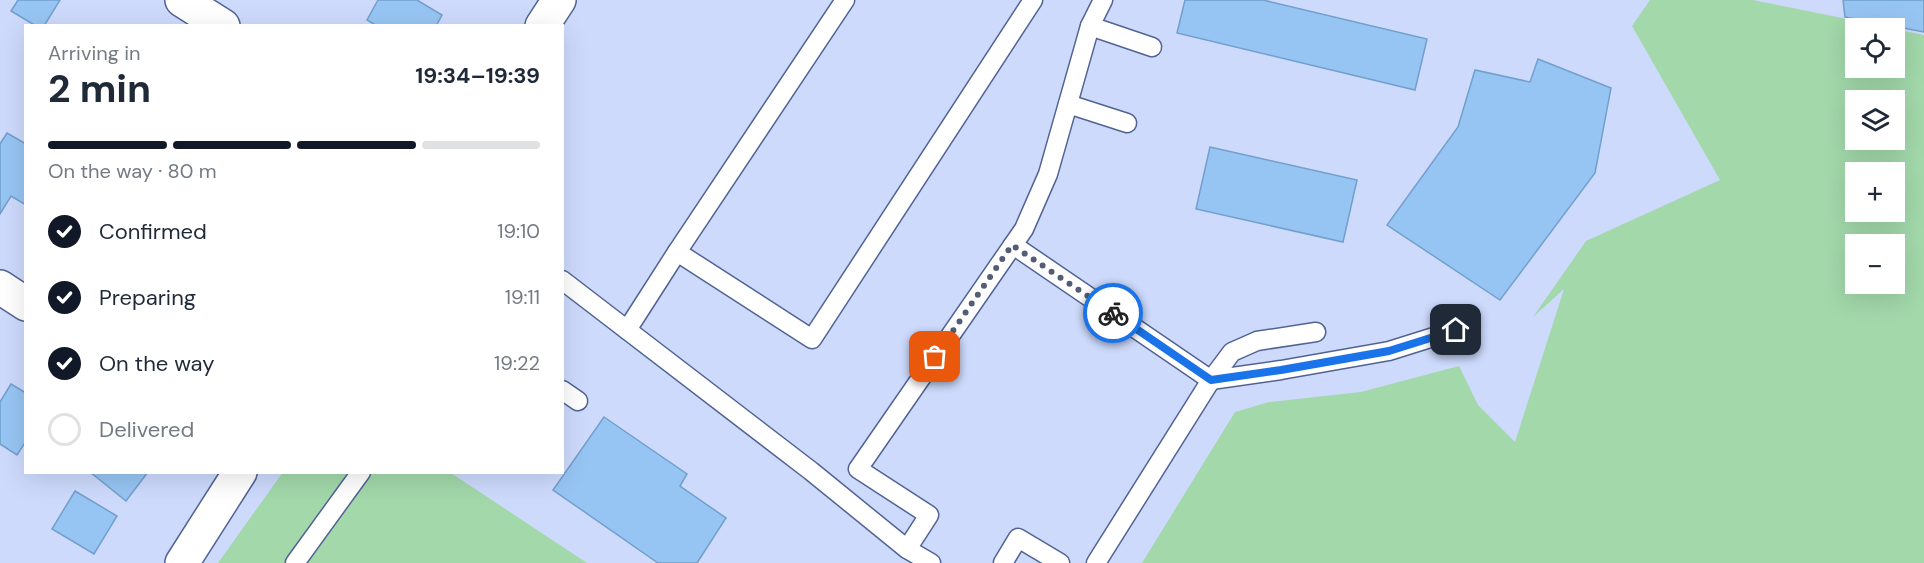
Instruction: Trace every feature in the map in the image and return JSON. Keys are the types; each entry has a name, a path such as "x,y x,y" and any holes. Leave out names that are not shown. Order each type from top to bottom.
{"main road":[{"path":"182,0 220,24"},
{"path":"543,24 559,0"},
{"path":"0,287 24,303"},
{"path":"182,563 239,474"}],"lane":[{"path":"627,330 845,0"},
{"path":"677,252 812,339 1033,0"},
{"path":"907,549 930,515 858,469 1024,229 1048,174 1090,26 1103,0"},
{"path":"1090,26 1152,47"},
{"path":"1068,104 1127,123"},
{"path":"1012,245 1211,380 1389,351 1456,330"},
{"path":"564,282 811,471 907,549 931,563"},
{"path":"1096,563 1211,380 1232,352 1257,341 1316,332"},
{"path":"564,391 578,401"},
{"path":"295,563 360,474"},
{"path":"1003,563 1018,538 1060,563"}],"green space":[{"path":"1650,0 1753,0 1845,19 1845,78 1905,78 1905,31 1924,35 1924,563 1142,563 1235,412 1269,402 1361,392 1459,366 1478,405 1515,442 1564,289 1533,317 1586,241 1720,180 1632,26"},
{"path":"282,474 453,474 587,563 218,563"}],"building":[{"path":"18,0 60,0 45,24 33,24 11,11"},
{"path":"378,0 417,0 442,15 437,24 374,24 367,20"},
{"path":"1185,0 1263,0 1427,39 1415,90 1177,33"},
{"path":"1843,0 1924,0 1924,32 1905,28 1905,18 1845,17"},
{"path":"1538,59 1611,88 1595,173 1500,300 1387,225 1458,127 1475,70 1530,82"},
{"path":"7,133 24,143 24,204 11,196 0,214 0,144"},
{"path":"1210,147 1357,180 1343,242 1196,209"},
{"path":"11,384 24,392 24,444 17,455 0,444 0,402"},
{"path":"604,417 687,474 680,486 726,518 697,563 658,563 553,490"},
{"path":"92,474 146,474 126,501"},
{"path":"75,491 117,516 94,554 52,529"}],"way so far":[{"path":"935,357 1012,245 1113,313"}],"route":[{"path":"1113,313 1211,380 1389,351 1456,330"}]}
